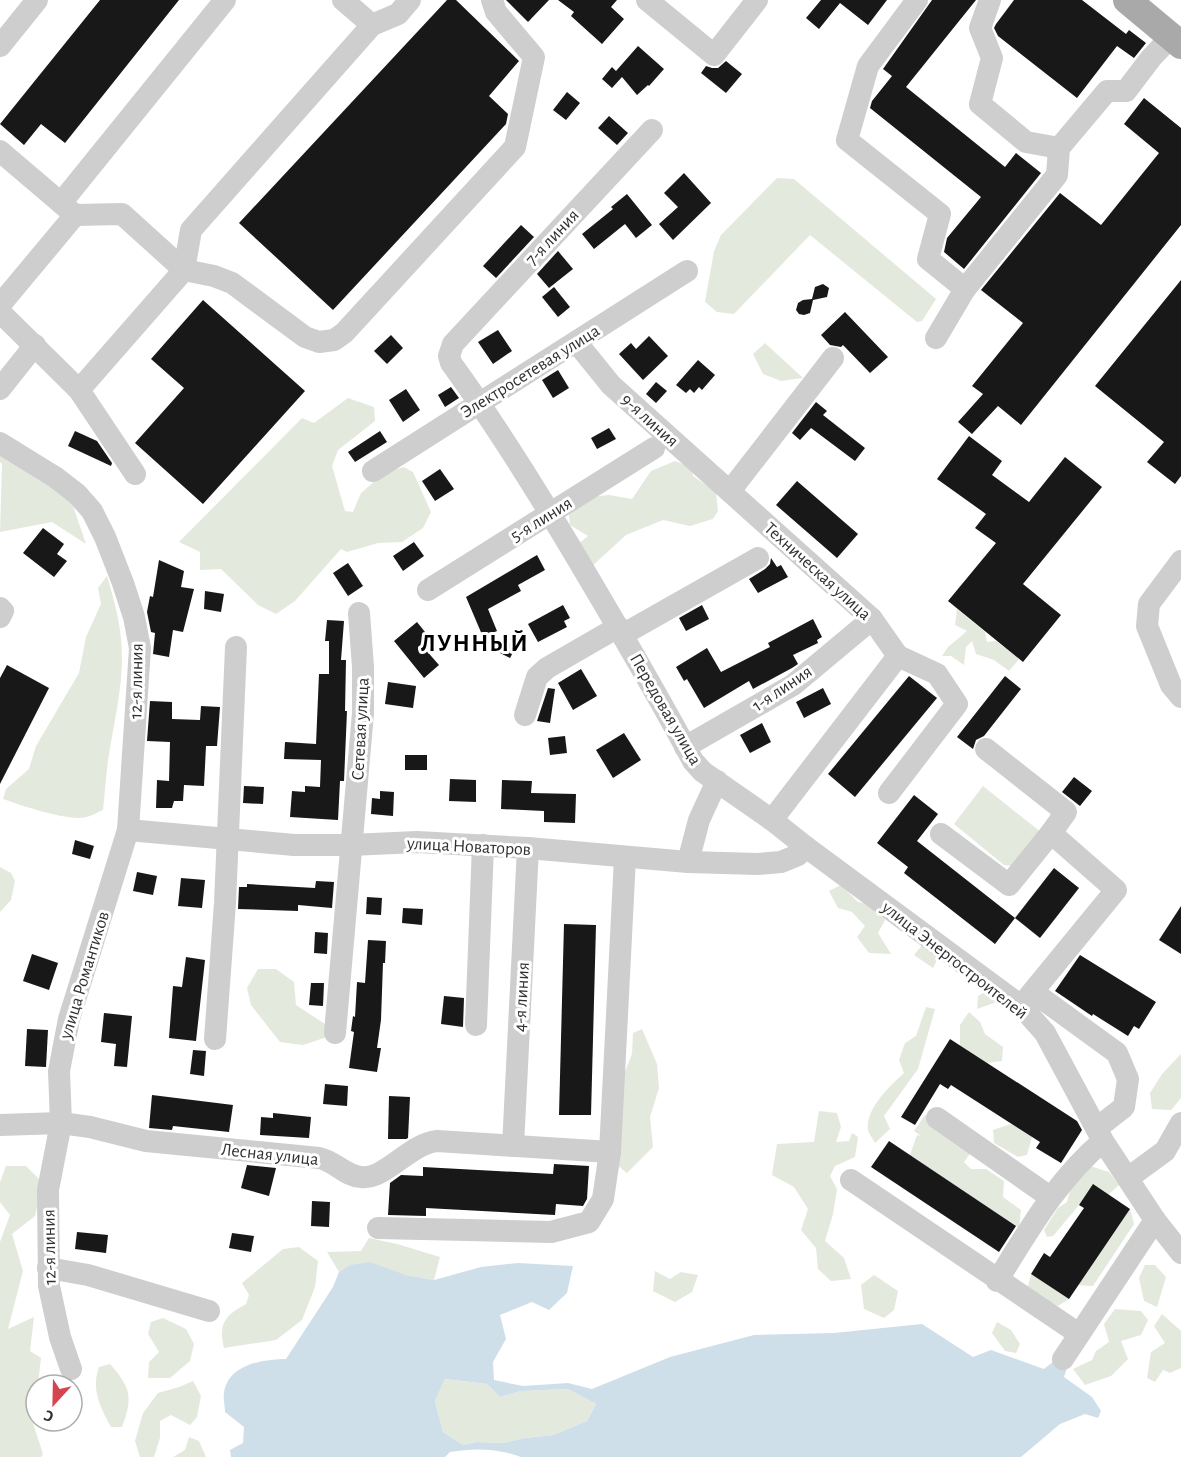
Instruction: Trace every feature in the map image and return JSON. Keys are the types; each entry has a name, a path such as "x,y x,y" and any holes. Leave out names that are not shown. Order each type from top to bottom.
{"main road":[{"path":"1134,2 1176,41"}],"street":[{"path":"0,305 68,209 225,0"},
{"path":"343,0 372,25"},
{"path":"79,390 184,270 191,230 372,25 398,14 410,0"},
{"path":"0,151 68,209 122,214 184,270 214,276 232,284 305,336 319,342 334,340 344,333 515,147 534,57 496,12 492,0"},
{"path":"647,0 714,55 757,0"},
{"path":"917,0 868,66 847,140 940,214 928,259 965,289"},
{"path":"990,0 980,28 992,58 980,104 1026,142 1059,147"},
{"path":"0,46 32,2"},
{"path":"936,338 965,289 1057,175 1059,147 1107,91 1126,91 1151,58 1176,41"},
{"name":"7-я линия","path":"479,402 451,363 449,356 453,344 652,130"},
{"name":"Электросетевая улица","path":"373,471 687,271"},
{"path":"0,312 79,390 135,474"},
{"name":"9-я линия","path":"577,343 610,385 730,491"},
{"path":"0,389 34,345"},
{"path":"730,491 833,358"},
{"path":"479,402 550,513 620,631"},
{"name":"12-я линия","path":"0,443 55,477 77,494 92,511 105,537 134,617 140,648 128,830"},
{"name":"5-я линия","path":"428,590 654,448"},
{"name":"Техническая улица","path":"730,491 872,619 898,656"},
{"path":"525,715 537,676 547,668 758,558"},
{"path":"1181,561 1149,604 1147,626 1171,685 1181,697"},
{"path":"0,608 3,611 0,617"},
{"name":"Сетевая улица","path":"335,1033 363,713 360,613"},
{"name":"1-я линия","path":"686,747 793,685 872,619"},
{"name":"Передовая улица","path":"620,631 693,761 703,772 772,820"},
{"path":"215,1039 225,903 236,646"},
{"path":"772,820 898,656 937,674 957,704 889,793"},
{"path":"941,834 1009,885 1066,812 986,749"},
{"path":"688,862 699,820 717,781"},
{"name":"улица Энергостроителей","path":"772,820 806,848 1027,999 1100,1134 1155,1220 1181,1253"},
{"name":"улица Новаторов","path":"128,830 294,845 417,842 528,848 625,858 758,864 781,862 798,855 806,848"},
{"name":"улица Романтиков","path":"61,1123 58,1071 63,1042 128,830"},
{"path":"997,1281 1050,1197 1124,1107 1128,1079 1117,1053 1027,999 1116,890 1051,833"},
{"path":"476,1025 483,845"},
{"name":"4-я линия","path":"513,1146 528,848"},
{"path":"378,1228 551,1232 589,1222 603,1199 610,1152 625,858"},
{"path":"937,1118 1050,1197"},
{"path":"0,1125 61,1123"},
{"name":"12-я линия","path":"61,1123 48,1190 48,1268 51,1303 71,1369"},
{"name":"Лесная улица","path":"61,1123 90,1127 146,1141 319,1158 327,1160 352,1176 364,1178 383,1170 426,1142 610,1152"},
{"path":"1128,1178 1165,1151 1181,1123"},
{"path":"851,1180 997,1281 1079,1334"},
{"path":"1063,1359 1155,1220"},
{"path":"48,1268 88,1275 209,1311"}],"shaded area":[{"path":"777,178 794,179 936,299 922,321 917,322 810,235 734,314 717,312 705,302 714,251 721,235"},
{"path":"765,343 803,378 781,381 763,374 753,354"},
{"path":"348,398 374,407 375,421 338,450 332,466 345,511 353,512 361,493 384,473 404,467 413,472 431,512 423,528 402,542 378,543 347,552 341,549 295,601 276,614 258,605 221,569 200,570 200,552 179,542 302,418 314,423"},
{"path":"0,449 72,503 86,544 52,522 0,532 2,464"},
{"path":"675,461 691,467 693,476 716,492 718,511 713,519 690,526 663,520 626,535 591,567 577,545 588,536 570,525 568,508 579,498 609,495 632,499 651,471"},
{"path":"107,576 119,623 122,668 103,810 86,817 68,817 3,799 6,789 29,769 36,746 79,673 86,637 101,604 98,588"},
{"path":"957,609 985,632 987,642 996,641 1019,659 1009,671 994,660 976,654 972,641 966,647 964,665 951,656 942,656 948,647 967,631 955,625"},
{"path":"983,786 1042,833 1013,866 1004,865 954,824"},
{"path":"0,867 11,873 15,881 11,900 0,912"},
{"path":"841,885 858,902 872,905 885,920 878,933 891,954 869,953 857,937 865,926 852,912 838,908 829,891"},
{"path":"923,944 938,958 933,968 914,955"},
{"path":"258,969 276,969 294,982 296,1005 328,1026 330,1036 303,1045 280,1042 251,1005 247,988"},
{"path":"988,990 997,1002 977,1009 978,996"},
{"path":"926,1007 935,1009 918,1069 884,1116 890,1129 875,1143 868,1130 870,1114 880,1098 904,1073 899,1060 905,1043 916,1036"},
{"path":"969,1012 980,1022 985,1034 1003,1047 1002,1061 987,1063 960,1046 960,1025"},
{"path":"642,1029 657,1064 659,1088 650,1117 653,1147 627,1173 613,1162 622,1079 632,1054 633,1033"},
{"path":"1181,1054 1181,1098 1171,1110 1152,1109 1150,1093 1162,1074"},
{"path":"819,1111 837,1113 841,1127 836,1142 849,1141 852,1133 858,1137 855,1157 835,1166 830,1176 837,1189 825,1241 844,1258 851,1279 831,1281 818,1269 816,1248 801,1230 808,1209 794,1187 772,1175 777,1144 814,1142"},
{"path":"925,1115 974,1148 964,1162 971,1169 986,1169 1004,1181 1003,1197 1021,1210 1019,1228 910,1155 917,1135 921,1136 914,1131"},
{"path":"1011,1124 1032,1137 1027,1155 1018,1157 994,1143 993,1130"},
{"path":"6,1166 26,1166 43,1183 35,1216 12,1234 23,1271 8,1329 34,1317 30,1351 41,1358 39,1373 24,1373 24,1433 36,1433 43,1454 41,1457 0,1457 0,1242 10,1215 0,1202 0,1182"},
{"path":"1090,1166 1109,1172 1119,1185 1108,1195 1093,1185 1053,1236 1047,1237 1044,1230 1058,1208 1067,1202 1072,1183"},
{"path":"1130,1209 1134,1224 1093,1286 1078,1285"},
{"path":"369,1238 440,1257 434,1280 406,1275 366,1263 339,1272 327,1252 361,1251"},
{"path":"299,1247 318,1261 315,1287 302,1320 276,1340 224,1348 222,1333 225,1321 228,1316 246,1304 249,1295 242,1283 283,1249"},
{"path":"370,1262 406,1275 434,1280 481,1267 518,1263 573,1266 567,1293 549,1310 532,1302 500,1315 506,1339 493,1362 494,1380 523,1386 568,1383 592,1389 670,1357 754,1335 834,1333 922,1324 973,1357 991,1350 1044,1369 1054,1361 1067,1368 1064,1377 1092,1397 1101,1411 1098,1418 1085,1414 1060,1424 1021,1457 521,1457 494,1450 477,1449 450,1452 445,1457 231,1457 230,1450 243,1443 244,1427 225,1412 224,1395 227,1384 239,1370 257,1362 286,1359 333,1287 339,1272 350,1265","holes":["445,1379 487,1384 500,1397 521,1391 568,1389 596,1404 587,1421 553,1435 504,1443 476,1442 463,1445 443,1432 435,1401"]},
{"path":"1145,1265 1155,1265 1166,1277 1157,1307 1144,1301 1139,1278"},
{"path":"655,1271 670,1279 681,1272 698,1275 692,1292 675,1302 653,1291"},
{"path":"1031,1274 1069,1299 1058,1306 1027,1291"},
{"path":"874,1275 898,1291 894,1310 884,1318 864,1309 861,1285"},
{"path":"1115,1309 1141,1311 1148,1320 1141,1335 1121,1341 1128,1359 1111,1376 1085,1385 1073,1369 1092,1360 1096,1351 1109,1342 1104,1324"},
{"path":"1162,1314 1181,1331 1181,1368 1170,1373 1163,1370 1155,1382 1147,1378 1151,1352 1165,1343 1154,1326"},
{"path":"163,1318 186,1329 194,1344 190,1361 170,1378 148,1378 149,1362 159,1352 148,1334 151,1322"},
{"path":"997,1322 1011,1330 1020,1344 1016,1353 1005,1351 992,1333"},
{"path":"110,1364 128,1393 128,1408 122,1427 111,1427 100,1405 96,1390 99,1367"},
{"path":"445,1379 487,1384 500,1397 521,1391 568,1389 596,1404 587,1421 553,1435 504,1443 476,1442 463,1445 443,1432 435,1401"},
{"path":"193,1381 201,1396 197,1417 190,1425 171,1415 160,1421 160,1438 154,1457 140,1457 135,1441 143,1413 158,1393"},
{"path":"189,1437 199,1441 206,1457 173,1457 185,1450"}],"building":[{"path":"100,0 179,0 65,143 41,124 24,145 0,124"},
{"path":"447,0 456,0 519,61 489,96 508,114 506,124 333,310 239,223"},
{"path":"506,0 549,0 528,22"},
{"path":"558,0 617,0 611,7 624,19 602,44 571,16 574,12"},
{"path":"821,0 887,0 868,25 840,3 819,29 806,18"},
{"path":"932,0 976,0 906,87 1005,167 1016,153 1041,173 964,269 944,252 947,238 981,197 870,108 872,101 892,76 883,69"},
{"path":"1014,0 1082,0 1126,34 1129,30 1146,43 1134,58 1117,46 1077,98 998,36 994,28"},
{"path":"638,46 664,69 649,86 637,95 622,77 612,88 602,79 612,67 616,71"},
{"path":"726,61 742,74 726,93 701,73 706,66 718,68"},
{"path":"567,92 580,103 566,120 553,110"},
{"path":"1144,98 1181,128 1181,225 1021,425 998,406 972,434 958,422 983,394 972,386 1023,323 981,290 1060,193 1101,225 1159,153 1124,124"},
{"path":"609,116 628,133 617,145 598,128"},
{"path":"684,173 711,203 673,240 659,224 678,207 664,193"},
{"path":"627,194 652,225 636,238 625,224 594,249 582,234 613,209 611,207"},
{"path":"521,225 534,237 496,278 483,266"},
{"path":"558,251 573,269 549,288 537,274"},
{"path":"1181,280 1181,476 1175,484 1147,462 1164,442 1095,386"},
{"path":"823,284 829,288 827,297 813,300 810,313 799,314 796,310 798,303 812,299 815,287"},
{"path":"554,287 570,307 558,317 542,297"},
{"path":"203,300 305,391 203,504 135,443 184,388 151,359"},
{"path":"845,312 888,357 870,373 843,345 841,347 830,345 821,335"},
{"path":"498,330 512,351 493,364 478,342"},
{"path":"391,335 403,348 387,364 374,351"},
{"path":"649,336 668,356 643,380 619,354 631,343 636,349"},
{"path":"698,360 715,375 702,390 699,387 694,393 690,389 686,393 676,385"},
{"path":"558,370 569,388 553,398 542,380"},
{"path":"656,382 667,391 656,403 646,394"},
{"path":"451,387 459,398 445,407 438,395"},
{"path":"406,389 420,410 403,422 389,400"},
{"path":"816,402 827,411 823,415 865,448 855,461 811,428 800,440 792,433"},
{"path":"609,428 616,439 597,449 591,438"},
{"path":"75,431 97,441 112,463 111,466 68,446"},
{"path":"380,431 387,442 355,462 348,452"},
{"path":"969,436 1002,461 992,475 1029,502 1065,457 1102,487 1023,584 1061,615 1023,662 948,601 996,543 975,528 986,514 937,479"},
{"path":"440,469 454,489 435,501 422,481"},
{"path":"797,481 858,534 837,558 776,505"},
{"path":"43,528 64,544 57,554 67,561 54,577 23,553"},
{"path":"414,542 424,556 403,571 393,556"},
{"path":"537,555 545,570 518,585 521,591 488,609 497,631 483,637 466,597"},
{"path":"771,558 777,567 781,565 788,577 758,593 749,579 765,569 770,564"},
{"path":"159,560 184,571 181,587 194,589 183,632 173,630 169,657 153,654 155,633 151,632 147,612 150,596 153,597"},
{"path":"348,563 363,586 348,596 333,573"},
{"path":"205,591 224,594 221,612 204,609"},
{"path":"563,605 570,618 564,621 567,627 538,642 528,624"},
{"path":"702,605 709,619 686,631 679,618"},
{"path":"813,619 822,637 817,640 818,643 793,655 798,664 753,689 749,681 704,708 687,679 684,681 676,667 707,648 721,672 770,647 768,643"},
{"path":"327,620 344,621 341,660 346,660 345,711 347,711 344,781 340,781 338,820 290,817 292,791 305,792 305,786 320,787 321,760 284,759 285,742 316,744 319,674 329,674 329,641 325,641"},
{"path":"417,622 433,642 425,649 439,665 424,678 394,641"},
{"path":"502,639 516,647 510,658 496,651"},
{"path":"7,665 49,688 0,784 0,678"},
{"path":"581,669 597,696 573,710 558,683"},
{"path":"909,676 937,698 855,797 828,774"},
{"path":"1005,676 1021,689 984,736 976,740 973,749 957,737"},
{"path":"388,682 416,686 413,708 385,704"},
{"path":"548,688 555,689 550,723 537,721"},
{"path":"823,688 831,704 804,718 796,702"},
{"path":"150,701 172,702 172,719 200,720 201,706 220,707 217,746 206,746 204,786 184,785 183,801 174,801 172,808 156,808 157,780 169,781 170,742 147,741"},
{"path":"762,723 771,742 750,753 740,735"},
{"path":"624,733 641,760 613,778 596,750"},
{"path":"565,736 567,753 550,755 548,738"},
{"path":"405,755 427,755 427,770 405,770"},
{"path":"1074,777 1092,791 1080,806 1062,792"},
{"path":"450,779 476,780 476,802 449,801"},
{"path":"502,780 532,781 531,793 576,794 575,823 544,822 544,811 501,809"},
{"path":"244,786 264,787 263,804 243,803"},
{"path":"380,791 394,792 393,816 371,814 372,798 380,799"},
{"path":"914,795 938,814 917,841 1015,918 995,944 904,873 908,867 877,843"},
{"path":"75,840 94,846 90,859 72,854"},
{"path":"1054,868 1079,888 1040,938 1015,918"},
{"path":"137,872 157,876 153,895 133,891"},
{"path":"181,878 205,880 202,908 178,906"},
{"path":"316,881 334,882 332,908 298,905 298,911 238,909 239,887 247,887 247,884 315,888"},
{"path":"367,897 382,898 381,915 366,914"},
{"path":"1181,906 1181,954 1159,940"},
{"path":"403,908 423,909 422,925 402,923"},
{"path":"564,924 596,925 591,1115 559,1115"},
{"path":"315,932 328,933 327,954 314,953"},
{"path":"368,940 386,941 377,1048 381,1048 377,1072 349,1068 357,982 365,983"},
{"path":"32,954 58,963 49,990 23,981"},
{"path":"1080,955 1156,1002 1139,1029 1134,1026 1128,1036 1093,1014 1092,1016 1055,991"},
{"path":"186,957 205,960 196,1041 169,1038 173,986 182,987"},
{"path":"311,983 324,983 323,1006 309,1005"},
{"path":"444,996 464,998 463,1027 441,1024"},
{"path":"104,1013 132,1016 127,1067 114,1066 116,1044 101,1042"},
{"path":"27,1029 48,1030 46,1067 25,1066"},
{"path":"950,1039 1077,1121 1082,1130 1061,1163 1036,1148 1040,1142 951,1085 948,1089 940,1084 915,1125 901,1117"},
{"path":"193,1050 206,1051 204,1076 190,1074"},
{"path":"325,1084 348,1086 347,1106 323,1104"},
{"path":"152,1095 233,1105 229,1132 173,1126 172,1130 149,1128"},
{"path":"389,1096 410,1097 408,1138 406,1139 388,1139"},
{"path":"273,1113 311,1117 309,1138 260,1135 261,1117 273,1118"},
{"path":"889,1141 1016,1226 999,1252 871,1167"},
{"path":"554,1164 589,1166 587,1199 583,1206 556,1204 555,1215 426,1208 426,1216 388,1215 390,1183 401,1175 423,1176 423,1167 553,1174"},
{"path":"247,1165 276,1168 269,1196 241,1188"},
{"path":"1093,1184 1130,1209 1069,1299 1031,1274 1044,1253 1050,1257 1084,1208 1079,1205"},
{"path":"312,1201 330,1202 329,1227 311,1226"},
{"path":"77,1232 108,1235 106,1253 75,1249"},
{"path":"232,1233 254,1236 251,1252 229,1248"}],"district":[{"name":"ЛУННЫЙ","path":"475,643"}]}
